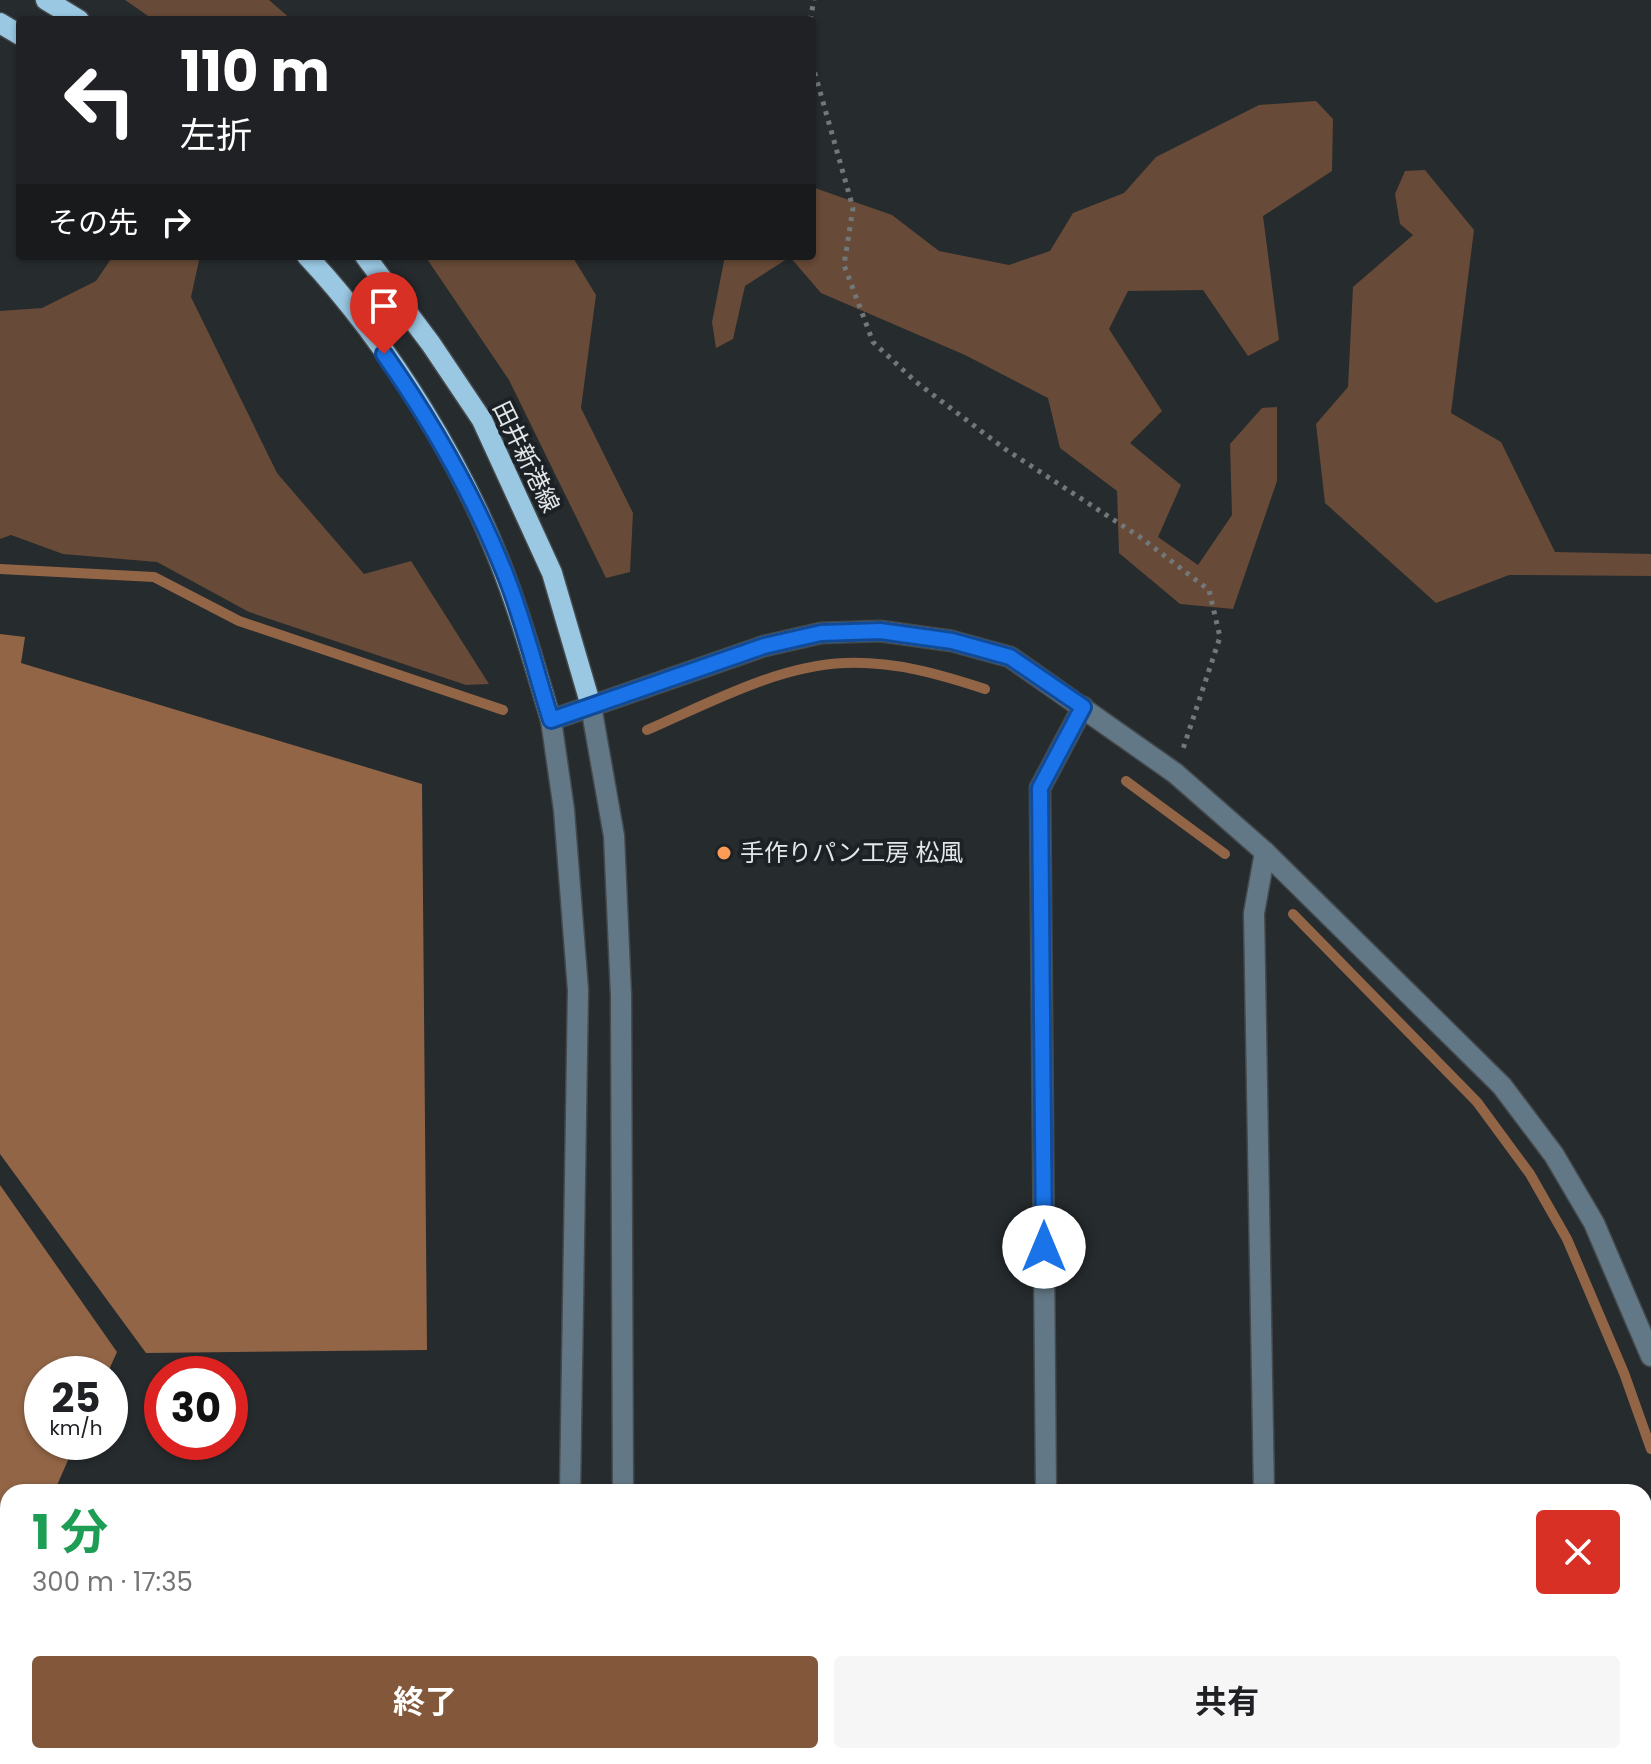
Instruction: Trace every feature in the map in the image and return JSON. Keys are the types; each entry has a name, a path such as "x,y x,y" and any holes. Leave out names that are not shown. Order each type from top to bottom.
{"main road":[{"path":"46,0 72,16"},
{"path":"311,260 341,292 443,444 507,580 551,720"},
{"name":"田井新港線","path":"368,260 431,344 482,420 552,573 591,706"}],"street":[{"path":"570,1484 578,990 564,810 551,720 764,646 821,633 880,631 952,641 1010,657 1175,773 1265,852 1502,1086 1554,1155 1594,1223 1651,1356"},
{"path":"591,706 614,836 621,995 623,1484"},
{"path":"1046,1484 1040,788 1083,707"},
{"path":"1264,1484 1254,913 1265,852"}],"path":[{"path":"816,77 853,208 844,265 873,342 916,382 1005,449 1140,537 1209,590 1220,637 1175,773"}],"shaded area":[{"path":"125,0 269,0 287,16 148,16"},
{"path":"1316,101 1333,119 1332,171 1263,216 1279,340 1248,356 1203,290 1128,291 1109,329 1162,411 1130,443 1181,485 1158,537 1198,565 1232,515 1230,444 1262,408 1277,407 1277,481 1233,609 1180,604 1119,553 1117,491 1060,448 1048,398 965,355 821,293 793,260 816,260 816,188 892,215 939,251 1009,265 1050,251 1073,213 1124,193 1156,157 1259,105"},
{"path":"1425,170 1474,230 1451,413 1501,442 1555,552 1651,554 1651,576 1509,575 1436,603 1325,503 1316,424 1348,387 1353,287 1413,235 1400,224 1395,194 1405,171"},
{"path":"110,260 199,260 191,297 277,473 364,574 411,561 489,684 466,685 249,612 157,562 63,554 11,535 0,539 0,311 42,308 96,281"},
{"path":"428,260 574,260 596,295 581,408 633,513 630,572 606,578 509,380"},
{"path":"724,260 785,260 745,286 733,339 716,348 712,322"},
{"path":"0,634 25,637 21,663 422,784 427,1350 146,1353 0,1154"},
{"path":"0,1185 117,1352 115,1356 24,1356 24,1460 68,1460 58,1484 0,1484"}],"waterway":[{"path":"0,569 154,577 239,621 503,710"},
{"path":"647,730 769,678 820,665 863,663 899,666 985,689"},
{"path":"1126,781 1225,854"},
{"path":"1293,914 1477,1102 1530,1174 1567,1239 1624,1373 1651,1449"}],"place":[{"name":"手作りパン工房 松風","path":"724,853"}],"route":[{"path":"384,354 443,444 475,509 507,580 551,720 764,646 821,633 880,631 952,641 1010,657 1083,707 1040,788 1044,1247"}]}
